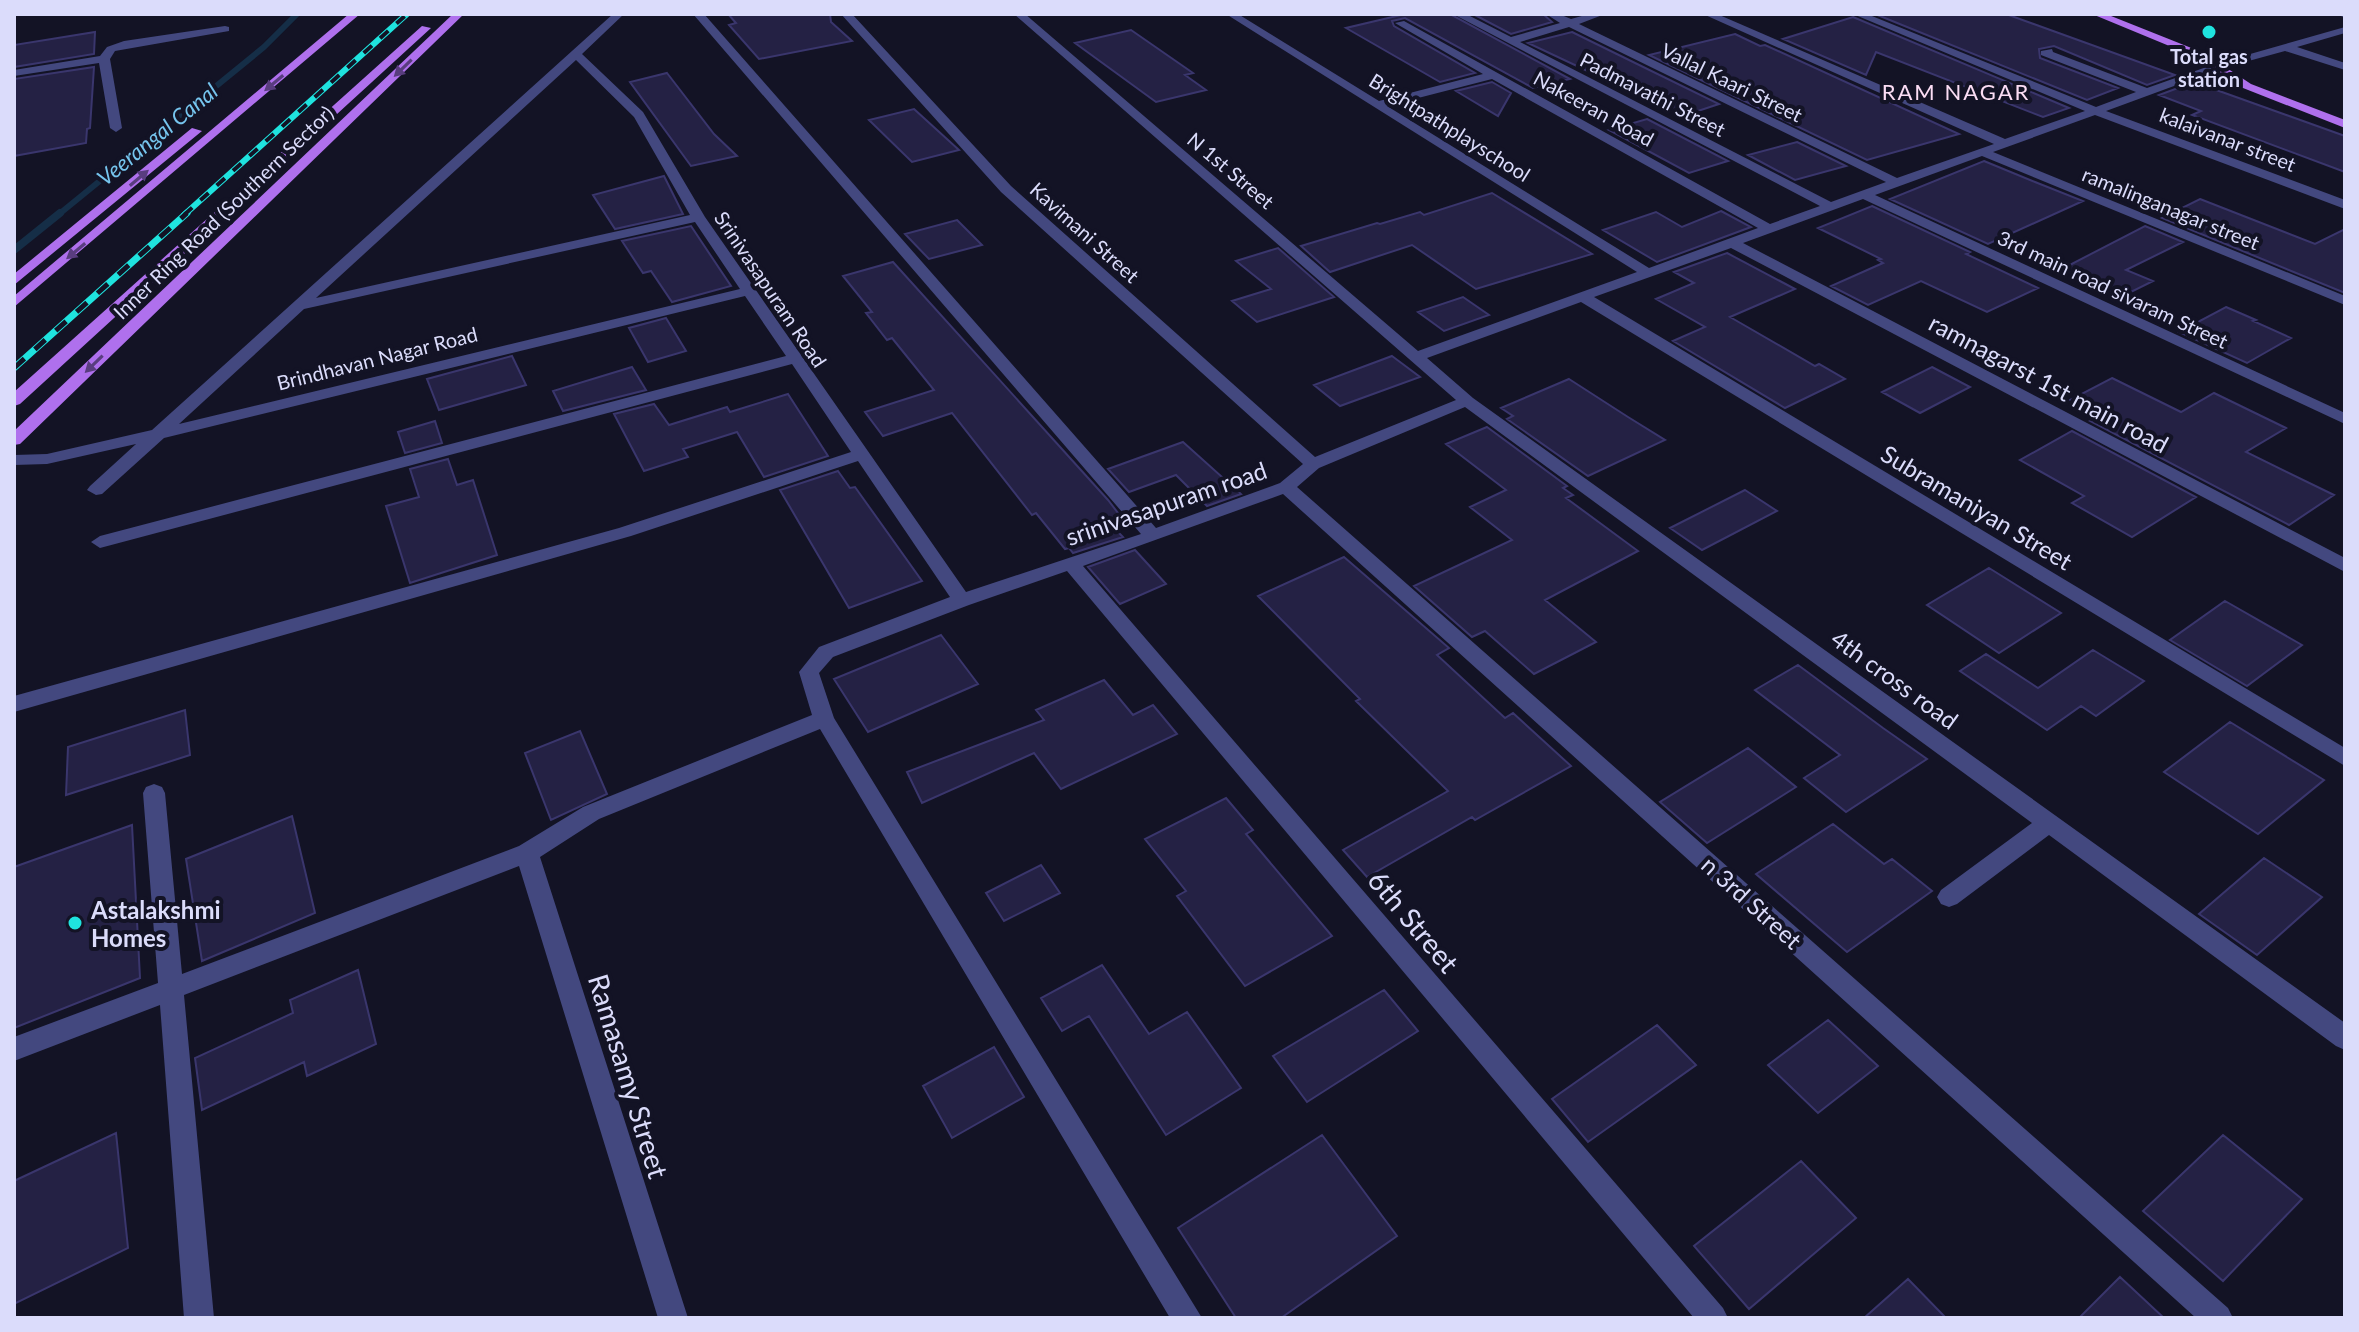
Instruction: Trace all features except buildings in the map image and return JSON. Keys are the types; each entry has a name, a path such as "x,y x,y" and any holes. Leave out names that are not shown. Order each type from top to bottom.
{"main road":[{"path":"14,281 337,14"},
{"path":"14,303 355,14"},
{"name":"Inner Ring Road (Southern Sector)","path":"14,401 441,14"},
{"name":"Inner Ring Road (Southern Sector)","path":"14,440 459,14"},
{"path":"2097,14 2168,41 2224,70 2345,117"},
{"path":"2224,70 2233,80 2345,124"}],"street":[{"path":"96,490 619,14"},
{"path":"698,14 1153,536"},
{"name":"Kavimani Street","path":"846,14 1006,189 1313,464"},
{"name":"N 1st Street","path":"1019,14 1419,356"},
{"name":"Brightpathplayschool","path":"1231,14 1648,273"},
{"name":"Padmavathi Street","path":"1458,14 1831,207"},
{"name":"Vallal Kaari Street","path":"1551,14 1897,183"},
{"path":"1510,41 1600,14"},
{"path":"1708,14 2005,144"},
{"name":"kalaivanar street","path":"1858,14 2096,111 2345,205"},
{"name":"Nakeeran Road","path":"1400,23 1769,229"},
{"path":"116,128 104,59 111,49 124,44 225,29"},
{"path":"1419,356 2147,92 2345,30"},
{"path":"2288,48 2345,67"},
{"path":"2048,51 2045,53 2147,92"},
{"name":"Srinivasapuram Road","path":"576,54 639,115 698,217 859,455 962,600"},
{"path":"14,73 104,59"},
{"path":"1375,105 1494,75"},
{"name":"ramalinganagar street","path":"1982,152 2345,301"},
{"name":"3rd main road sivaram Street","path":"1864,195 2345,419"},
{"path":"301,306 698,217"},
{"name":"ramnagarst 1st main road","path":"1732,243 2345,566"},
{"name":"Brindhavan Nagar Road","path":"17,460 79,453 748,291"},
{"name":"Subramaniyan Street","path":"1583,297 2345,758"},
{"name":"4th cross road","path":"1419,356 1467,401 2345,1038"},
{"path":"100,542 794,359"},
{"name":"srinivasapuram road","path":"824,719 809,672 826,652 962,600 1153,536 1286,487 1313,464 1467,401"},
{"path":"14,704 625,532 859,455"},
{"name":"n 3rd Street","path":"1286,487 2218,1318"},
{"name":"6th Street","path":"1070,563 1713,1318"},
{"path":"14,1049 170,992 527,853 591,813 824,719 1187,1318"},
{"path":"154,793 199,1318"},
{"path":"1949,897 2049,823"},
{"name":"Ramasamy Street","path":"527,853 673,1318"}],"waterway":[{"name":"Veerangal Canal","path":"58,215 264,47 297,14"},
{"name":"Veerangal Canal","path":"14,250 60,213"}],"railway":[{"path":"184,215 407,14"},
{"path":"14,368 187,213"}],"place":[{"name":"Total gas station","path":"2209,32"},
{"name":"Astalakshmi Homes","path":"75,923"}],"district":[{"name":"RAM NAGAR","path":"1956,91"}]}
